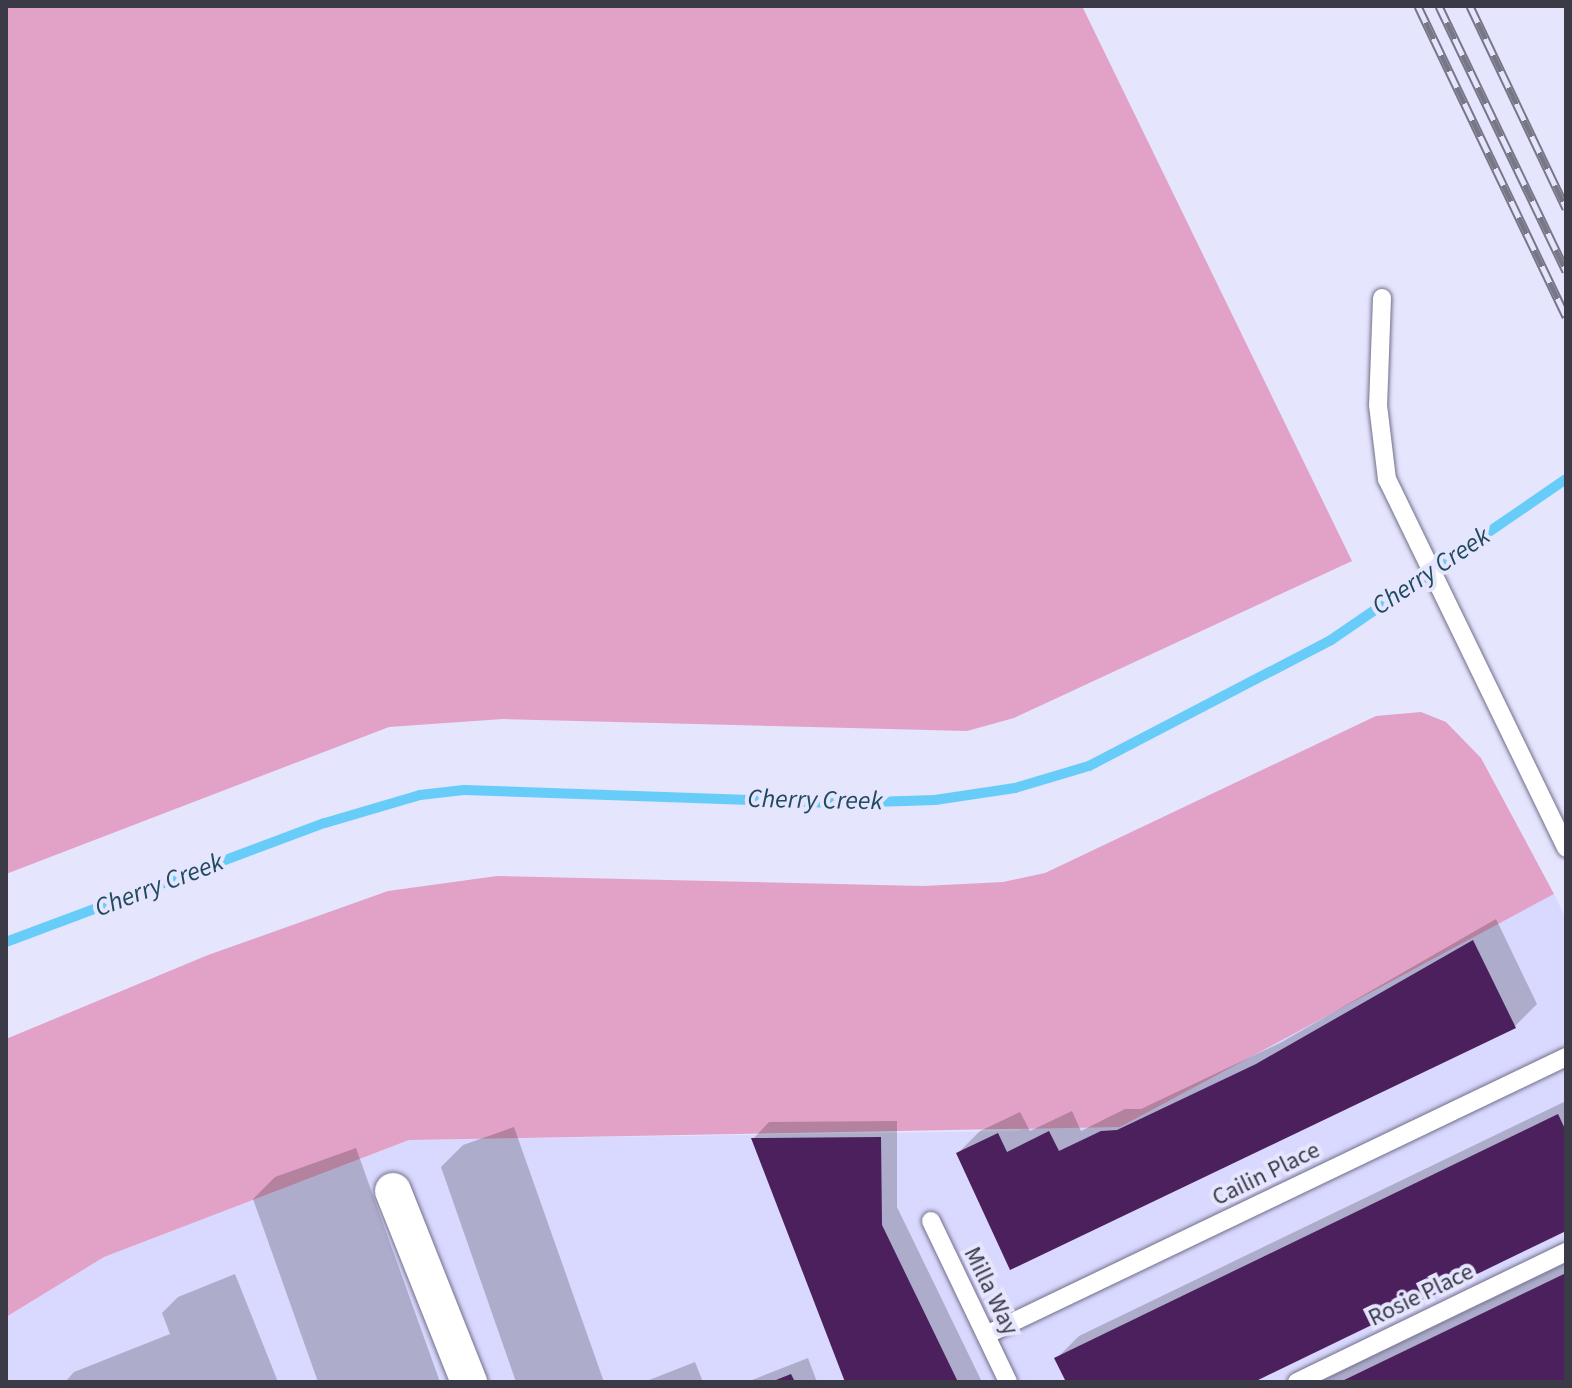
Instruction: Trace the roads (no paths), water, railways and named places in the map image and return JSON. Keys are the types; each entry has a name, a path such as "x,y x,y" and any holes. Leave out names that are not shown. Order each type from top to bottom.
{"street":[{"path":"393,1191 469,1382"}],"lane":[{"path":"1382,298 1378,405 1387,479 1566,848"},
{"name":"Cailin Place","path":"986,1335 1566,1057"},
{"name":"Milla Way","path":"931,1221 1008,1382"},
{"name":"Rosie Place","path":"1297,1382 1566,1252"}],"waterway":[{"name":"Cherry Creek","path":"6,942 325,823 420,795 464,790 842,803 935,800 1015,788 1089,766 1331,640 1566,479"}],"railway":[{"path":"1418,6 1566,316"},
{"path":"1439,6 1566,271"},
{"path":"1470,6 1566,208"}]}
